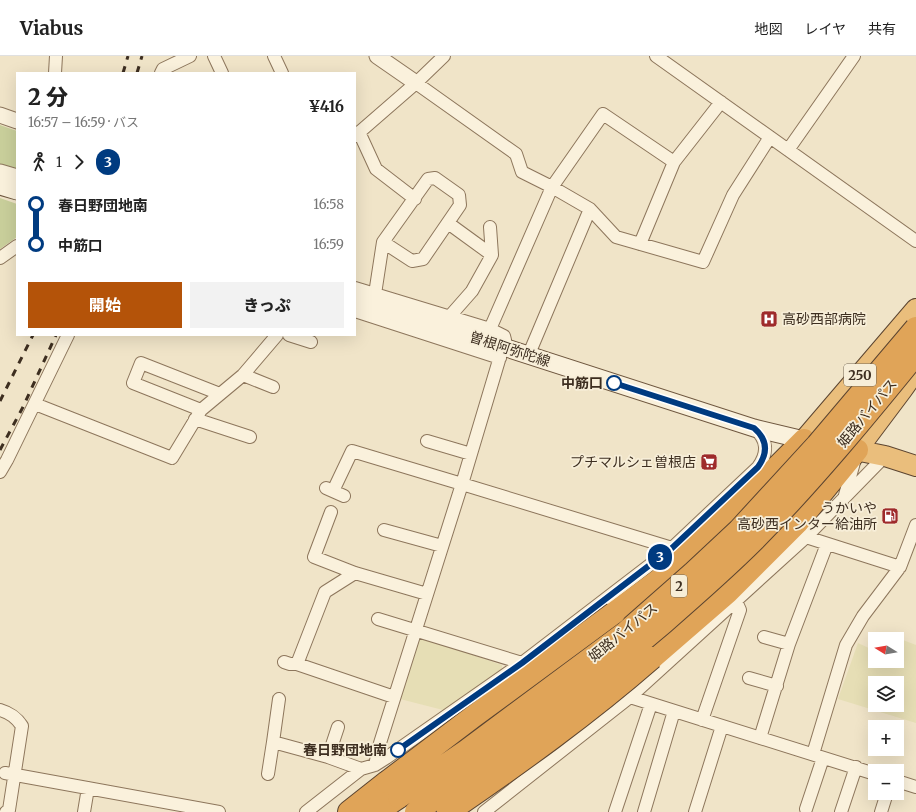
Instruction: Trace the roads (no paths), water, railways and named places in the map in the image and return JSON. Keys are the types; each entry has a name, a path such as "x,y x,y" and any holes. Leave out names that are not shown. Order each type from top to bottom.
{"highway":[{"name":"250","path":"804,440 916,309"},
{"name":"姫路バイパス","path":"377,812 393,790 466,751 626,632 693,573 739,530 817,445 916,328"},
{"name":"姫路バイパス","path":"416,812 498,753 617,662 698,593 754,540 828,461 916,354"},
{"path":"448,812 514,767 621,684 727,593 797,523 857,450 916,370"},
{"path":"349,812 393,790 474,716 664,576 720,513 763,472 804,440 885,456 916,466"}],"main road":[{"path":"0,186 16,191"},
{"name":"曽根阿弥陀線","path":"356,299 501,352 529,354 754,428 804,440"}],"street":[{"path":"54,72 56,56"},
{"path":"162,72 163,69 190,56"},
{"path":"214,56 222,72"},
{"path":"274,56 282,72"},
{"path":"378,56 516,154 522,172 590,209 616,237 703,262 734,195 770,136"},
{"path":"415,199 376,169 357,134 416,83 444,56"},
{"path":"656,56 916,241"},
{"path":"788,150 854,56"},
{"path":"640,244 674,162 721,102"},
{"path":"490,329 552,187 603,114 674,162"},
{"path":"0,115 16,121"},
{"path":"0,172 16,177"},
{"path":"375,294 383,242 428,179 435,178 458,195 460,205 423,259 412,261 383,242"},
{"path":"529,354 590,209"},
{"path":"448,223 492,255"},
{"path":"450,316 472,290 492,255 490,227"},
{"path":"0,258 16,247"},
{"path":"356,288 490,329 504,336 505,340 462,484 394,697 375,765"},
{"path":"356,311 501,352"},
{"path":"0,472 68,336"},
{"path":"35,404 172,458 198,414 243,375 276,336"},
{"path":"292,336 311,342"},
{"path":"220,394 141,363 133,383 250,437"},
{"path":"243,375 273,387"},
{"path":"306,812 361,769 375,765 386,758 522,663 720,513 763,472 765,445 759,432 754,428"},
{"path":"427,441 471,454"},
{"path":"844,498 857,450"},
{"path":"334,491 352,451 672,548"},
{"path":"429,728 487,811 630,697 806,537 885,456"},
{"path":"331,512 314,557 355,573 427,594"},
{"path":"806,809 846,645 863,616 900,567 916,525"},
{"path":"384,530 442,546"},
{"path":"806,537 900,567"},
{"path":"760,738 789,644 827,544"},
{"path":"297,664 325,592 355,573"},
{"path":"687,655 736,601"},
{"path":"702,720 740,610 736,601"},
{"path":"378,619 522,663"},
{"path":"764,637 789,644"},
{"path":"284,662 297,664 394,697"},
{"path":"749,678 777,686"},
{"path":"630,697 868,772"},
{"path":"268,774 279,699"},
{"path":"615,812 651,704"},
{"path":"0,710 17,718 22,726 10,774 9,810 6,812"},
{"path":"644,812 674,711"},
{"path":"695,812 722,726"},
{"path":"328,757 338,727"},
{"path":"273,742 328,757 361,769"},
{"path":"841,812 856,768"},
{"path":"10,774 220,812"},
{"path":"904,783 916,787"},
{"path":"84,812 88,788"},
{"path":"881,812 885,800"}],"railway":[{"path":"123,72 128,56"},
{"path":"137,72 142,56"},
{"path":"0,401 32,336"},
{"path":"0,450 23,407 56,336"}],"place":[{"name":"高砂西部病院","path":"769,319"},
{"name":"中筋口","path":"614,383"},
{"name":"プチマルシェ曽根店","path":"709,462"},
{"name":"うかいや 高砂西インター給油所","path":"890,516"},
{"name":"春日野団地南","path":"398,750"}]}
